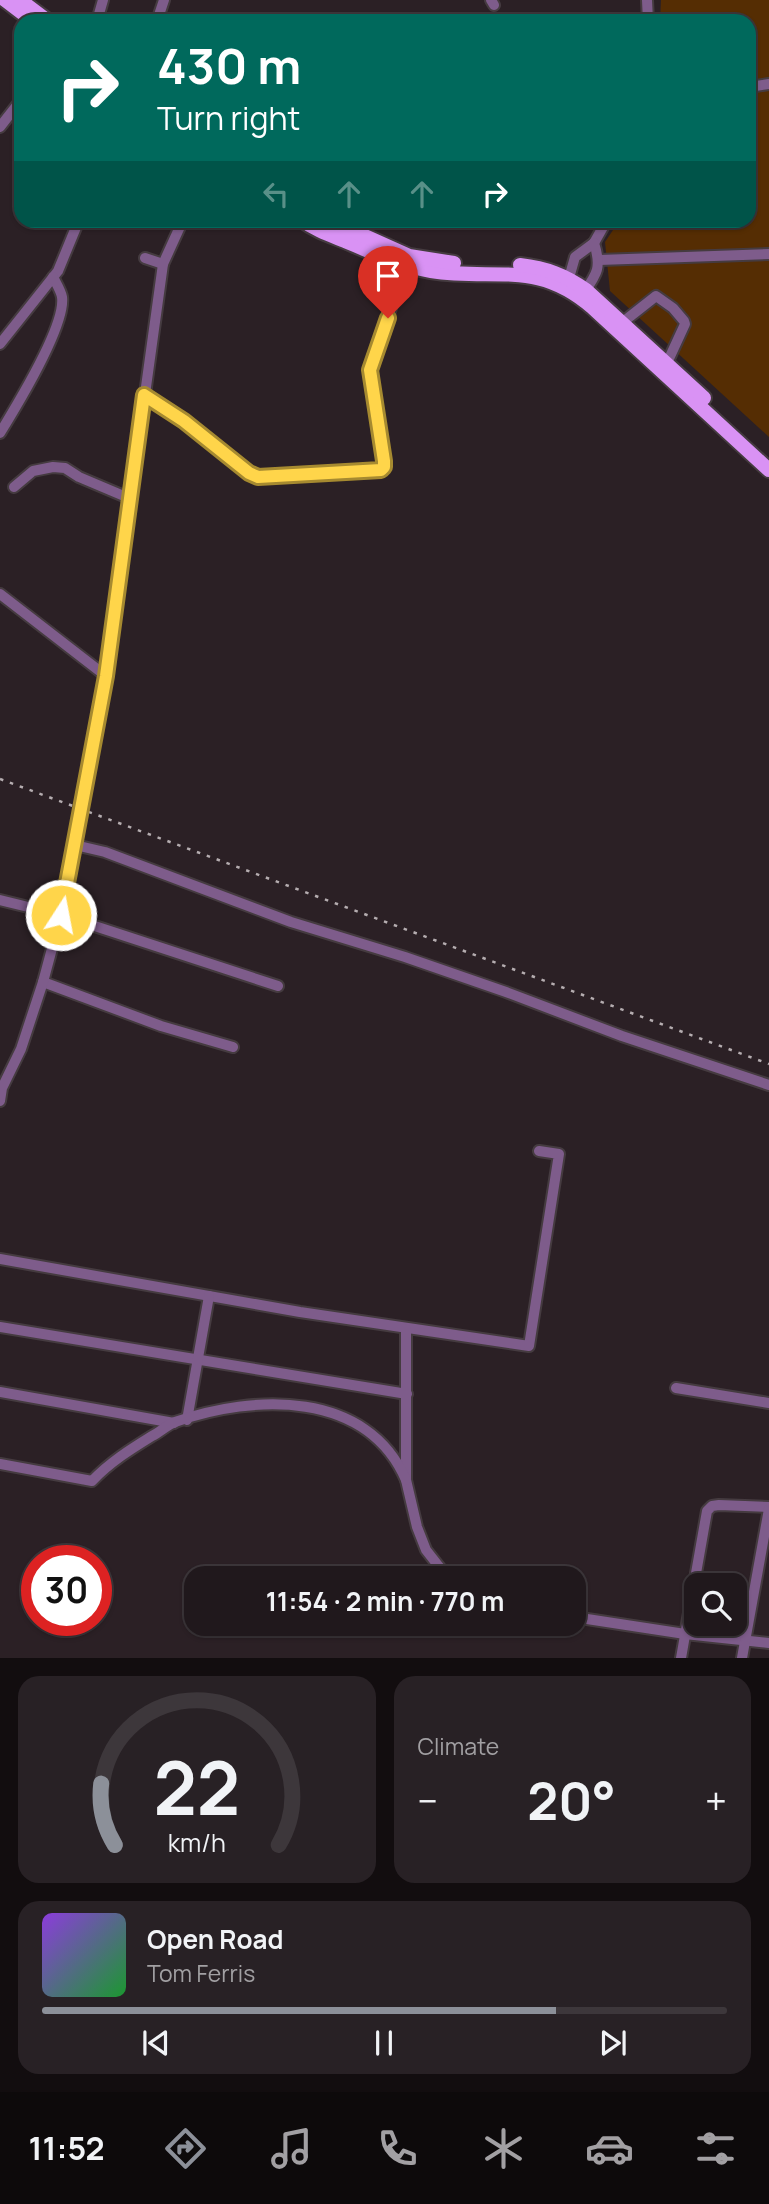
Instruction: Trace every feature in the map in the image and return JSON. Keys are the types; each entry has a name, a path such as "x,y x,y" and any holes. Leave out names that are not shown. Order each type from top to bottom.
{"main road":[{"path":"5,0 23,14"},
{"path":"20,0 39,14"},
{"path":"316,228 407,261 539,267 584,293 623,322 769,458"},
{"path":"344,228 407,261"},
{"path":"584,293 769,470"}],"street":[{"path":"0,127 14,109"},
{"path":"0,344 58,271 76,228"},
{"path":"0,1101 2,1087 21,1049 43,982 61,915 106,676 163,264 179,228"},
{"path":"568,283 575,257 594,243 602,228"},
{"path":"584,293 596,278 599,260 594,243"},
{"path":"599,260 769,254"},
{"path":"145,258 163,264"},
{"path":"144,395 184,421 249,473 258,477 381,470 384,461 370,370 407,261"},
{"path":"0,433 25,393 61,312 62,297 53,277"},
{"path":"623,322 656,296 673,308 685,324 667,363"},
{"path":"14,487 33,471 53,467 65,468 79,477 131,499"},
{"path":"0,594 106,676"},
{"path":"75,845 105,852 291,922 405,957 622,1036 769,1085"},
{"path":"0,900 61,915 278,986"},
{"path":"43,982 161,1026 233,1047"},
{"path":"0,1259 406,1329 529,1346 559,1154 539,1152"},
{"path":"187,1420 209,1296"},
{"path":"0,1327 407,1394"},
{"path":"406,1329 406,1480"},
{"path":"676,1388 769,1403"},
{"path":"0,1392 174,1423"},
{"path":"0,1464 92,1481 108,1465 174,1423 233,1407 264,1404 315,1408 344,1417 378,1439 398,1462 406,1480 417,1527 426,1550 439,1566"},
{"path":"696,1573 707,1511 712,1506 769,1508 742,1658"},
{"path":"586,1619 684,1634"},
{"path":"681,1658 685,1636"},
{"path":"705,1636 769,1643"}],"shaded area":[{"path":"661,0 769,0 769,437 610,291 605,242 614,228 756,228 756,14 660,14"}],"railway":[{"path":"0,779 769,1064"}],"route":[{"path":"61,915 106,676 144,395 184,421 249,473 258,477 381,470 384,461 370,370 388,318"}]}
